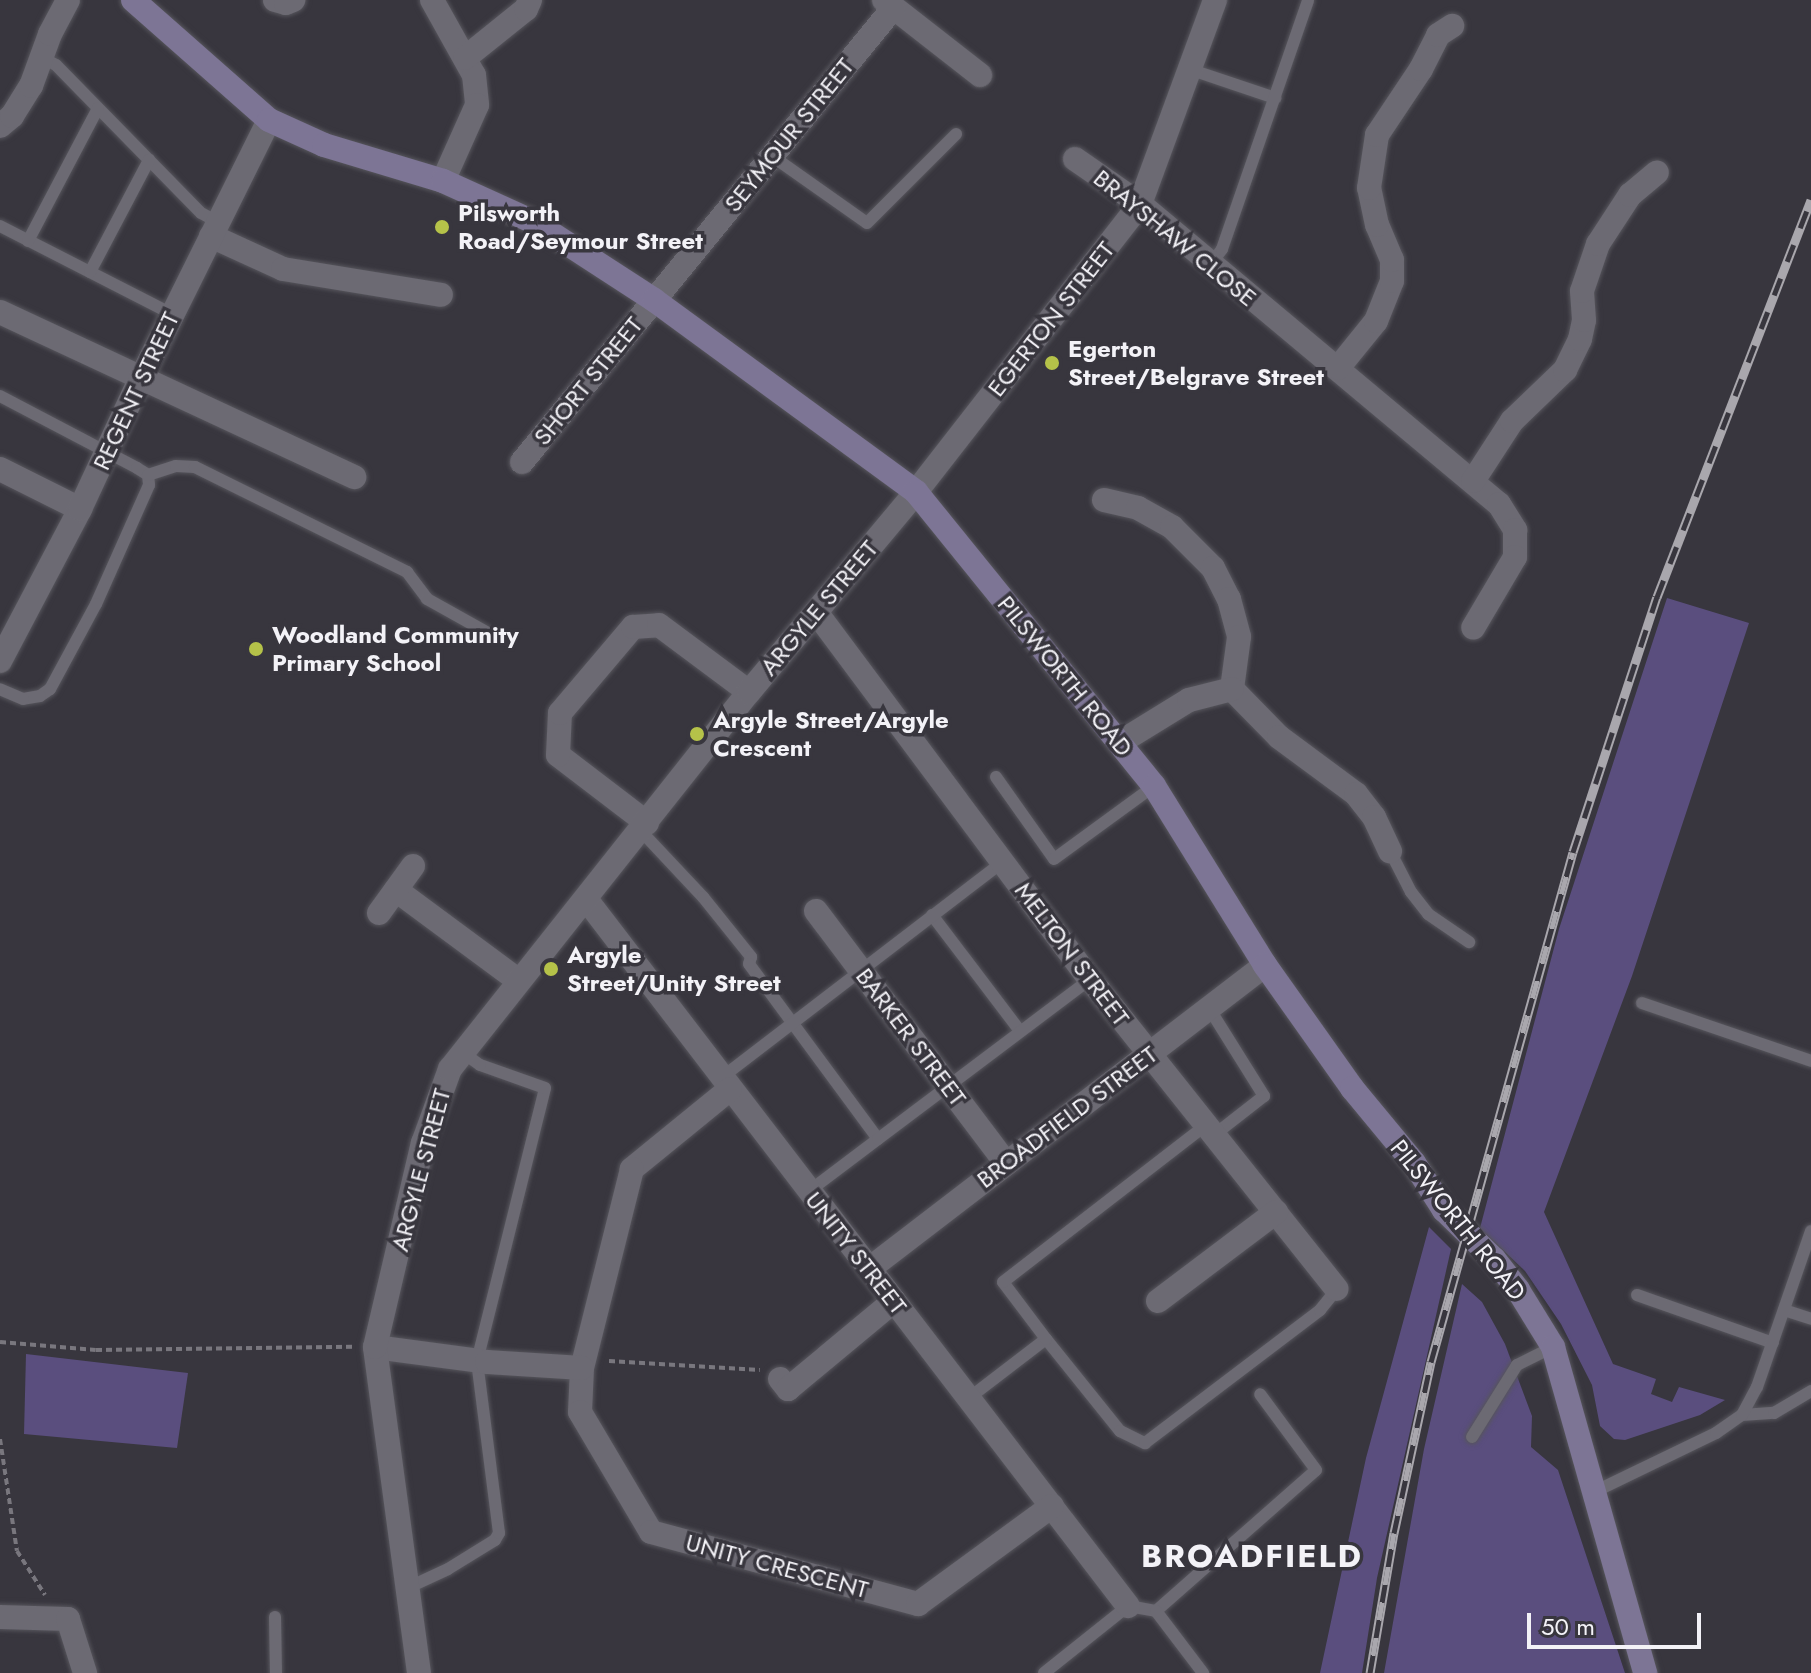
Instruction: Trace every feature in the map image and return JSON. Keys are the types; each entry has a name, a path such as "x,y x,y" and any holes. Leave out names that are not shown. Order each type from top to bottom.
{"street":[{"path":"0,126 23,100 68,0"},
{"name":"PILSWORTH ROAD","path":"133,0 269,120 324,145 443,181 534,222 654,300 916,492 1154,786 1265,965 1352,1088 1414,1163 1444,1210 1494,1259 1518,1290 1553,1347 1645,1673"},
{"path":"275,0 286,3 293,0"},
{"path":"432,0 474,75 477,105 443,181"},
{"name":"EGERTON STREET","path":"916,492 1140,204 1192,70 1215,0"},
{"path":"889,4 980,75"},
{"name":"SEYMOUR STREET","path":"654,300 772,156 889,4"},
{"path":"465,58 519,8"},
{"path":"1338,368 1376,321 1392,281 1392,260 1377,225 1369,188 1377,135 1421,69 1438,35 1452,26"},
{"name":"REGENT STREET","path":"0,661 108,453 140,380 269,120"},
{"name":"BRAYSHAW CLOSE","path":"1075,159 1140,204 1473,481 1510,518 1517,544 1508,572 1473,628"},
{"path":"1473,481 1512,421 1565,370 1580,339 1584,320 1582,291 1598,244 1630,195 1657,172"},
{"path":"215,229 283,269 441,295"},
{"name":"SHORT STREET","path":"522,462 654,300"},
{"path":"0,312 140,380 354,477"},
{"path":"0,469 80,509"},
{"name":"ARGYLE STREET","path":"419,1673 405,1589 375,1347 436,1100 462,1052 749,692 916,492"},
{"path":"1104,500 1138,508 1172,527 1213,568 1229,599 1239,637 1232,689"},
{"name":"MELTON STREET","path":"816,612 1090,979 1337,1289"},
{"path":"644,827 558,755 560,713 633,627 659,625 749,692"},
{"path":"1119,743 1189,700 1232,689"},
{"path":"1232,689 1279,737 1356,794 1374,817 1390,851"},
{"path":"379,913 413,866"},
{"path":"396,890 519,981"},
{"name":"UNITY STREET","path":"586,899 1128,1606"},
{"name":"BARKER STREET","path":"816,911 1006,1163"},
{"name":"BROADFIELD STREET","path":"869,1269 1265,965"},
{"name":"UNITY CRESCENT","path":"726,1083 632,1169 583,1364 580,1412 651,1532 918,1604 1052,1506"},
{"path":"1158,1301 1276,1212"},
{"path":"780,1379 788,1389 894,1301"},
{"path":"375,1347 477,1361 583,1364"},
{"path":"0,1617 68,1619 85,1673"}],"lane":[{"path":"1210,265 1222,249 1308,0"},
{"path":"41,57 56,65 215,229"},
{"path":"1192,70 1275,98"},
{"path":"28,241 98,108"},
{"path":"772,156 867,223 956,134"},
{"path":"90,272 149,160"},
{"path":"0,226 172,314"},
{"path":"0,396 148,475 176,466 195,467 407,572 427,599 486,632"},
{"path":"0,689 23,699 40,696 50,689 145,499 148,475"},
{"path":"996,777 1054,859 1154,786"},
{"path":"644,827 751,957 749,964 878,1139"},
{"path":"1390,851 1411,892 1428,914 1469,942"},
{"path":"726,1083 792,1022 1003,862"},
{"path":"932,915 1020,1031"},
{"path":"808,1192 1090,979"},
{"path":"1642,1003 1811,1061"},
{"path":"1209,1008 1264,1096 1210,1130 1003,1282 1120,1431 1145,1443 1320,1310 1337,1289"},
{"path":"405,1589 448,1569 495,1540 499,1533 477,1361 545,1088 480,1065 462,1052"},
{"path":"1596,1491 1716,1433 1742,1415 1757,1387 1811,1231"},
{"path":"1637,1295 1773,1343"},
{"path":"1784,1310 1811,1319"},
{"path":"969,1398 1046,1339"},
{"path":"1472,1437 1517,1365 1553,1347"},
{"path":"1742,1415 1774,1413 1811,1391"},
{"path":"1156,1611 1316,1470 1260,1394"},
{"path":"1044,1673 1128,1606 1156,1611 1203,1673"},
{"path":"275,1617 276,1673"}],"path":[{"path":"0,1342 96,1350 375,1347"},
{"path":"583,1364 764,1370 780,1379"},
{"path":"0,1439 17,1551 49,1602 50,1619"}],"shaded area":[{"path":"1667,598 1749,623 1632,976 1544,1212 1613,1364 1656,1379 1651,1394 1672,1402 1679,1387 1725,1400 1700,1415 1625,1440 1614,1439 1600,1426 1592,1385 1561,1324 1525,1271 1480,1228 1559,929"},
{"path":"1429,1227 1451,1249 1377,1578 1362,1673 1320,1673 1366,1458"},
{"path":"1462,1284 1482,1302 1505,1344 1532,1416 1531,1447 1558,1470 1625,1673 1384,1673 1424,1449"},
{"path":"26,1354 188,1373 177,1448 24,1434"}],"railway":[{"path":"1370,1673 1394,1533 1431,1362 1573,852 1657,597 1811,200"}],"place":[{"name":"Pilsworth Road/Seymour Street","path":"442,227"},
{"name":"Egerton Street/Belgrave Street","path":"1052,363"},
{"name":"Woodland Community Primary School","path":"256,649"},
{"name":"Argyle Street/Argyle Crescent","path":"697,734"},
{"name":"Argyle Street/Unity Street","path":"551,969"}],"district":[{"name":"BROADFIELD","path":"1252,1556"}]}
